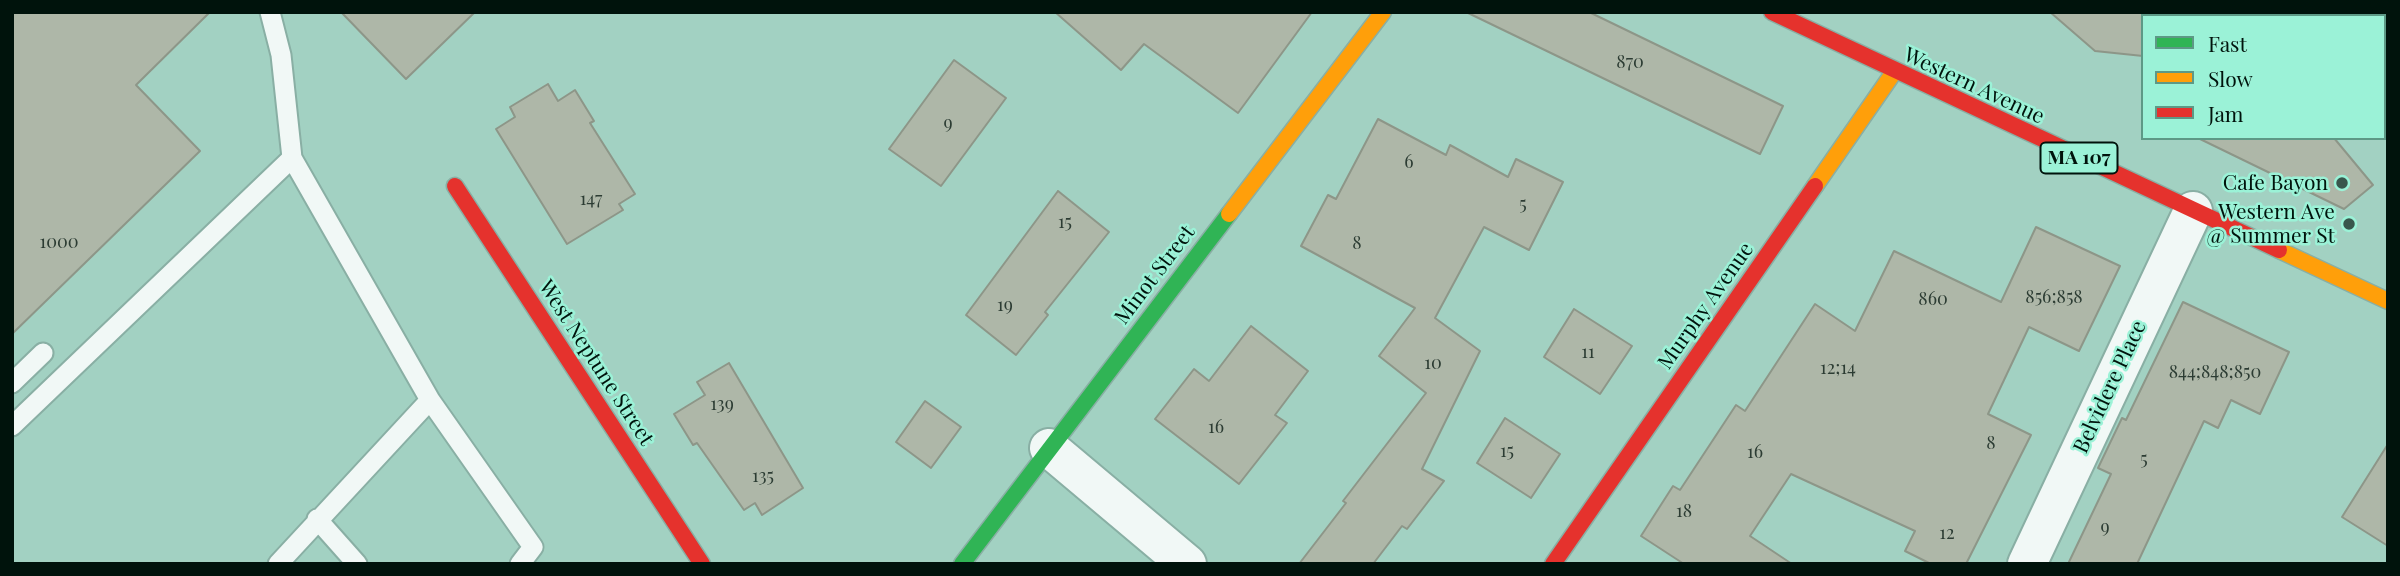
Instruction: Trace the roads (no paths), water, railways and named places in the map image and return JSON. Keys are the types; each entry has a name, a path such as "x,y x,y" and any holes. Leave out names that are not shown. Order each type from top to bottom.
{"street":[{"name":"Minot Street","path":"962,564 1383,12"},
{"name":"Western Avenue","path":"1772,12 1894,72 2388,301"},
{"name":"Murphy Avenue","path":"1553,564 1894,72"},
{"name":"West Neptune Street","path":"454,186 702,564"},
{"name":"Belvidere Place","path":"2027,564 2193,211"},
{"path":"1049,448 1187,564"}],"lane":[{"path":"270,12 281,55 292,158 430,400 533,547 520,564"},
{"path":"12,426 292,158"},
{"path":"12,383 43,353"},
{"path":"278,564 430,400"},
{"path":"317,519 357,564"}],"place":[{"name":"Cafe Bayon","path":"2342,183"},
{"name":"Western Ave @ Summer St","path":"2349,224"}]}
